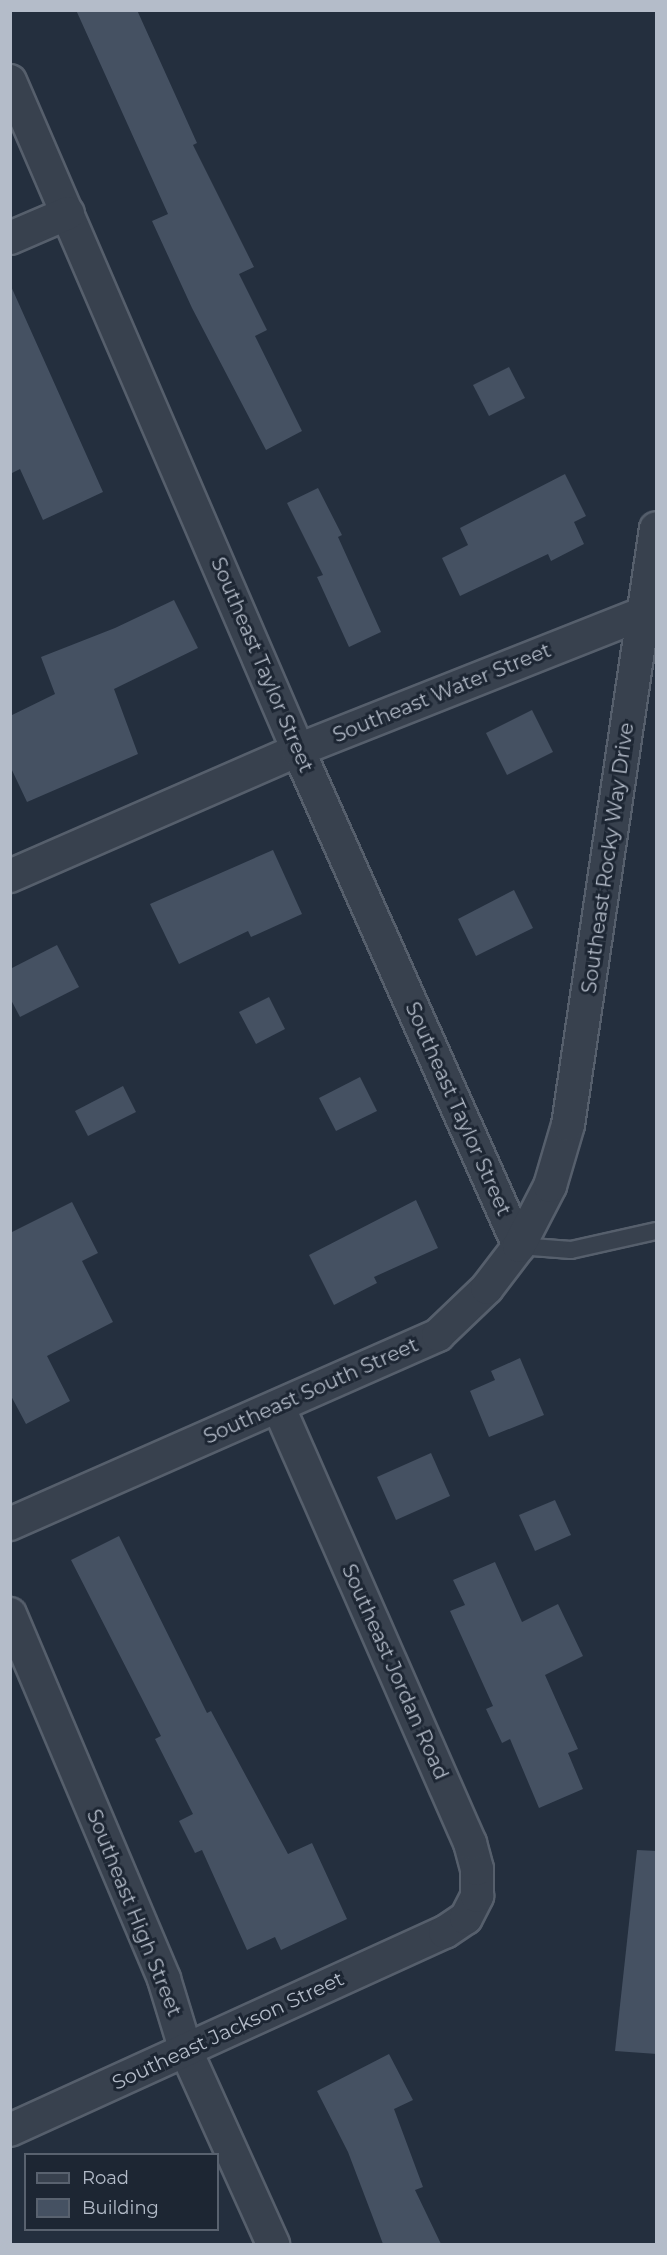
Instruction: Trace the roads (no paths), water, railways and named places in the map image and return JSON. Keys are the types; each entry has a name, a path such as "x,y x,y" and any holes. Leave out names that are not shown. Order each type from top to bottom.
{"street":[{"name":"Southeast Taylor Street","path":"10,81 298,750 519,1246"},
{"path":"10,238 68,213"},
{"name":"Southeast Rocky Way Drive","path":"550,1186 568,1125 657,528"},
{"name":"Southeast Water Street","path":"10,876 298,750 644,613"},
{"name":"Southeast South Street","path":"10,1524 438,1335 487,1288 519,1246 550,1186"},
{"name":"Southeast Jordan Road","path":"278,1406 470,1843 477,1869 477,1896 466,1918 445,1932"},
{"name":"Southeast High Street","path":"10,1614 164,1979 186,2051 273,2244"},
{"name":"Southeast Jackson Street","path":"10,2130 445,1932"}],"lane":[{"path":"519,1246 571,1250 657,1231"}]}
